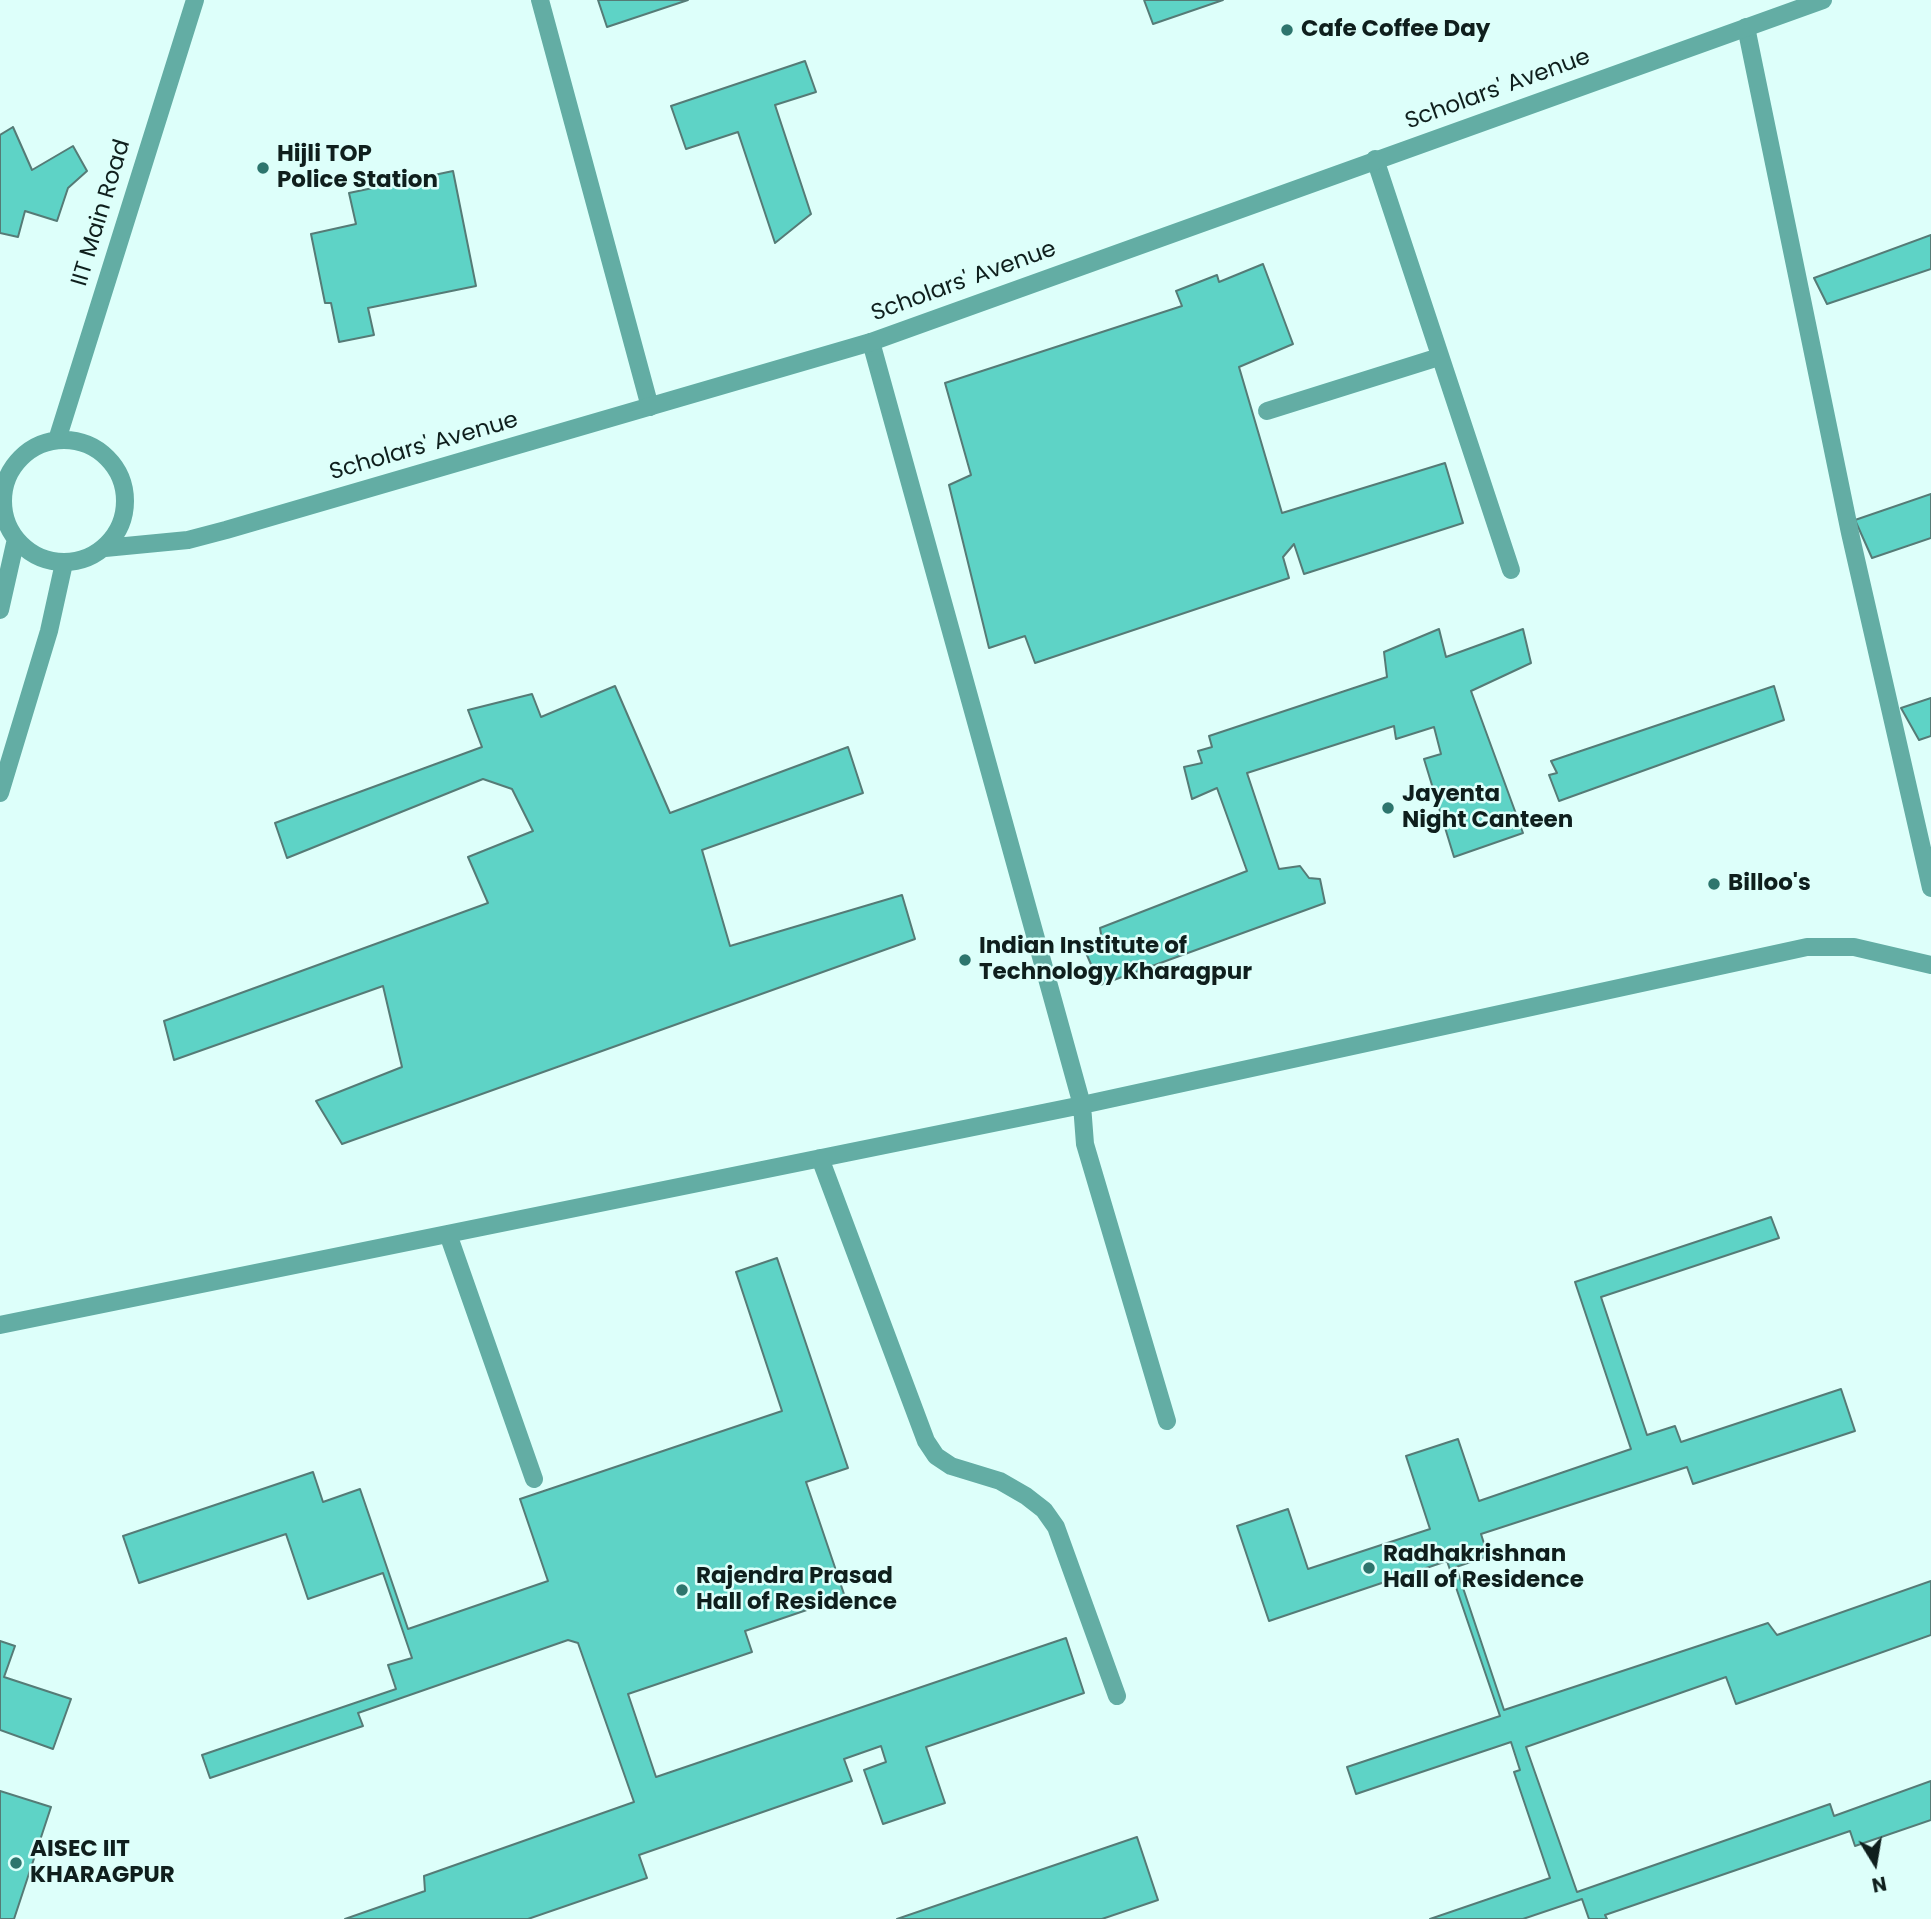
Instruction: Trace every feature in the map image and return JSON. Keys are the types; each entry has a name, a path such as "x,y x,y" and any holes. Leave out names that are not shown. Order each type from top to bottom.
{"street":[{"name":"IIT Main Road","path":"57,440 195,0"},
{"path":"541,0 650,407"},
{"name":"Scholars' Avenue","path":"105,548 188,540 871,342 1823,0"},
{"path":"1746,27 1850,533 1931,888"},
{"path":"1375,159 1511,570"},
{"path":"871,342 1082,1105 1085,1144 1167,1421"},
{"path":"1268,411 1439,357"},
{"path":"57,440 76,440 94,448 110,460 121,476 126,495 125,514 118,532 105,548 78,561 64,563 46,560 29,552 16,539 3,508 2,489 10,471 38,445 57,440"},
{"path":"0,610 16,539"},
{"path":"0,793 46,643 64,563"},
{"path":"0,1325 1082,1105 1807,947 1854,947 1931,965"},
{"path":"820,1158 926,1441 936,1456 951,1466 1000,1481 1044,1510 1056,1527 1117,1696"},
{"path":"448,1234 534,1479"}],"building":[{"path":"598,0 688,0 607,27"},
{"path":"1144,0 1223,0 1153,24"},
{"path":"805,61 816,92 775,105 811,214 775,243 738,132 686,149 671,106"},
{"path":"13,127 32,170 73,146 87,171 68,188 57,221 25,211 18,237 0,233 0,135"},
{"path":"453,171 476,286 368,308 374,335 339,342 331,303 325,303 311,234 356,224 349,193"},
{"path":"1931,235 1931,269 1827,304 1814,278"},
{"path":"1263,264 1293,344 1239,367 1282,513 1445,463 1463,523 1304,574 1294,544 1283,557 1289,578 1035,663 1025,636 989,648 949,485 971,475 945,383 1182,306 1176,291 1217,275 1219,282"},
{"path":"1931,494 1931,538 1872,558 1855,520"},
{"path":"1439,629 1446,657 1523,629 1531,663 1471,691 1523,833 1454,857 1424,759 1441,754 1434,727 1396,739 1394,726 1247,773 1279,869 1300,866 1309,878 1320,879 1325,903 1100,985 1083,946 1102,940 1100,928 1247,871 1217,788 1192,799 1184,767 1202,763 1198,751 1212,747 1209,736 1387,677 1384,652"},
{"path":"615,686 670,813 848,747 863,793 702,850 730,946 902,895 915,939 342,1144 316,1101 402,1067 383,986 174,1060 164,1021 488,903 468,857 533,831 512,789 483,779 287,858 275,823 482,747 468,710 532,694 541,717"},
{"path":"1774,686 1784,720 1559,801 1549,775 1557,773 1551,761"},
{"path":"1931,698 1931,736 1919,740 1901,708"},
{"name":"Radhakrishnan Hall of Residence","path":"1771,1217 1779,1238 1601,1297 1647,1435 1675,1426 1681,1442 1841,1389 1855,1431 1693,1484 1687,1467 1481,1534 1488,1556 1456,1567 1504,1710 1768,1623 1777,1635 1931,1581 1931,1635 1736,1704 1726,1677 1526,1747 1577,1892 1830,1804 1834,1816 1931,1781 1931,1820 1855,1846 1850,1831 1605,1915 1607,1919 1589,1919 1582,1899 1523,1919 1430,1919 1550,1878 1514,1772 1520,1770 1511,1742 1356,1794 1347,1767 1500,1716 1447,1561 1269,1621 1237,1526 1288,1509 1308,1569 1430,1529 1406,1456 1458,1439 1479,1501 1631,1449 1575,1282"},
{"name":"Rajendra Prasad Hall of Residence","path":"777,1258 848,1468 806,1482 845,1597 745,1631 752,1652 628,1694 656,1777 1066,1638 1084,1693 926,1747 945,1803 883,1824 864,1770 886,1762 881,1746 844,1759 852,1781 639,1855 647,1878 528,1919 345,1919 425,1891 424,1876 634,1802 578,1643 568,1640 358,1713 363,1726 210,1778 202,1755 396,1689 388,1665 412,1658 383,1573 308,1599 286,1534 139,1583 123,1536 313,1472 323,1502 360,1489 408,1629 548,1581 520,1499 782,1411 736,1272"},
{"path":"0,1641 15,1646 4,1677 71,1699 53,1749 0,1730"},
{"name":"AISEC IIT KHARAGPUR","path":"0,1791 51,1807 14,1919 0,1919"},
{"path":"1137,1837 1158,1900 1102,1919 897,1919"}],"place":[{"name":"Cafe Coffee Day","path":"1287,30"},
{"name":"Hijli TOP Police Station","path":"263,168"},
{"name":"Jayenta Night Canteen","path":"1388,808"},
{"name":"Billoo's","path":"1714,884"},
{"name":"Indian Institute of Technology Kharagpur","path":"965,960"},
{"name":"Radhakrishnan Hall of Residence","path":"1369,1568"},
{"name":"Rajendra Prasad Hall of Residence","path":"682,1590"},
{"name":"AISEC IIT KHARAGPUR","path":"16,1863"}]}
